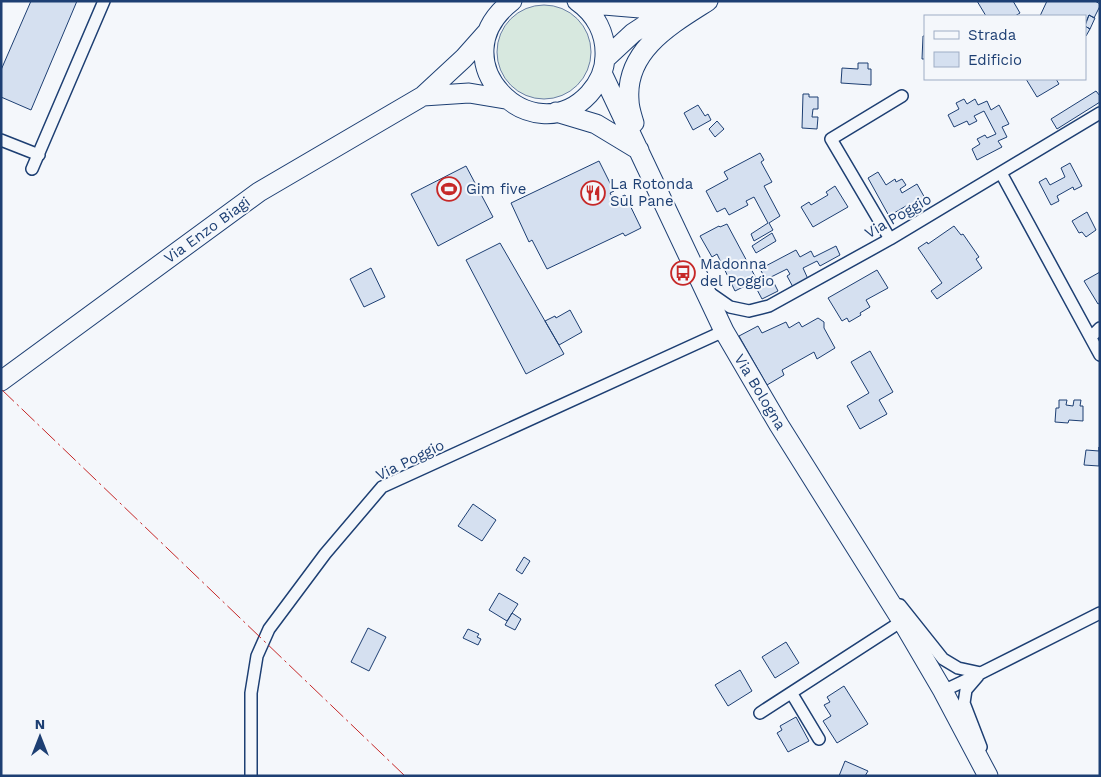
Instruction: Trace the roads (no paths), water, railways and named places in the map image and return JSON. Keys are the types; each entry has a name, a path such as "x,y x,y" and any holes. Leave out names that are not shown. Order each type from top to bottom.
{"main road":[{"path":"512,1 500,10 488,31 484,43 486,68 497,90 505,99 529,111 542,113 556,112 571,107 584,99 595,87 604,66 633,33 688,1"},
{"path":"579,2 640,8 658,6 675,1"},
{"path":"640,151 629,100 630,80 637,60 652,41 669,26 708,1"},
{"name":"Via Bologna","path":"579,2 592,14 600,27 605,42 604,66 640,151 724,331 779,425 902,621 943,691 988,776"},
{"name":"Via Enzo Biagi","path":"1,381 259,192 423,96 464,58 488,31"},
{"name":"Via Enzo Biagi","path":"423,96 469,93 505,99"},
{"path":"556,112 596,124 640,151"}],"street":[{"path":"32,169 104,1"},
{"path":"890,239 831,139 902,96"},
{"name":"Via Poggio","path":"706,290 730,307 749,311 769,306 890,239 1100,113"},
{"path":"1,140 39,155"},
{"path":"1001,173 1100,354"},
{"path":"1091,337 1100,328"},
{"name":"Via Poggio","path":"251,776 252,693 256,656 269,629 325,554 382,487 724,331"},
{"path":"875,576 943,659 958,668 981,673"},
{"path":"943,691 1100,612"},
{"path":"760,713 902,621"},
{"path":"981,673 966,690 964,703 993,776"},
{"path":"792,694 819,739"}],"place":[{"name":"Gim five","path":"449,189"},
{"name":"La Rotonda Sul Pane","path":"593,193"},
{"name":"Madonna del Poggio","path":"683,273"}]}
